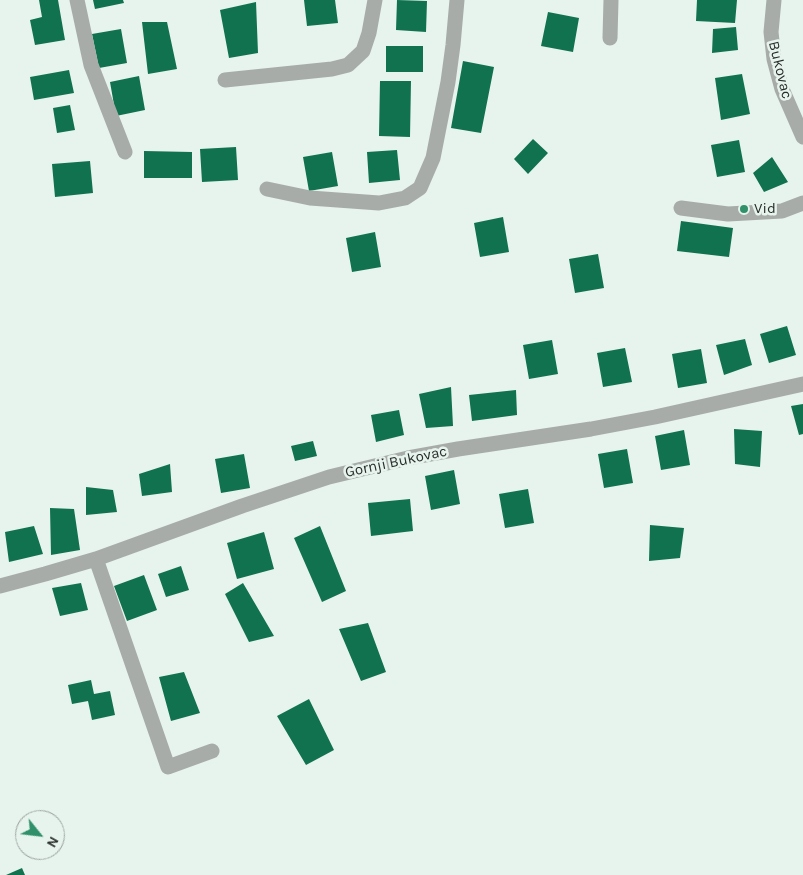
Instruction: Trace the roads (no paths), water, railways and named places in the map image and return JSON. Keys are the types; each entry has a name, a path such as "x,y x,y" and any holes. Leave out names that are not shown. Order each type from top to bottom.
{"street":[{"path":"77,0 91,65 125,152"},
{"path":"224,80 332,69 348,65 363,51 369,33 375,0"},
{"path":"267,189 310,198 379,203 405,198 420,188 433,158 448,82 457,0"},
{"path":"610,38 612,0"},
{"name":"Bukovac","path":"774,0 771,32 774,59 782,89 803,137"},
{"path":"681,208 728,214 782,210 803,203"},
{"name":"Gornji Bukovac","path":"0,586 96,559 329,477 408,458 655,417 803,384"},
{"path":"96,559 168,767 212,751"}],"place":[{"name":"Vid","path":"744,209"}]}
